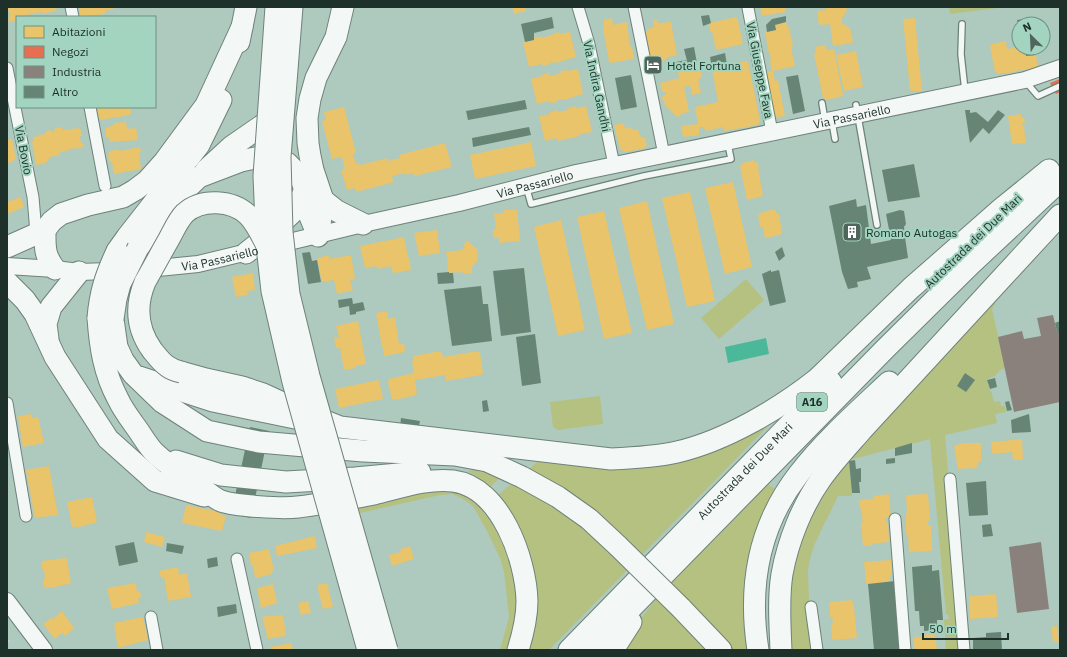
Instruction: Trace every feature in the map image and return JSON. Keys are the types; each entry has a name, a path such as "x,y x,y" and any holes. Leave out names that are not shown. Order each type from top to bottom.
{"highway":[{"path":"246,7 234,70 217,111 199,145 126,237 117,251 104,284 100,299 106,319 123,360 133,374 162,402 207,431 259,442 363,451 454,455 487,461 522,477 558,497 589,519 681,608 721,650"},
{"path":"276,7 264,176 267,246 272,291 292,382 368,650"},
{"path":"292,7 280,157 282,232 289,294 309,376 387,650"},
{"path":"220,501 154,453 118,401 110,384 102,360 106,319 116,299 120,284 138,248 173,202 231,147 292,105 305,94 316,78 336,37 343,7"},
{"path":"7,247 40,231 61,214 88,205 123,197 147,181 164,162 206,105 242,27"},
{"path":"316,78 308,112 308,143 323,200 318,236"},
{"path":"199,178 241,161 255,158 270,157 287,163 300,176 305,190 309,214 318,236"},
{"path":"133,374 213,401 340,427 611,459 657,456 678,452 700,445 755,420 802,391 818,379 911,288 1001,209 1056,170"},
{"name":"Autostrada dei Due Mari","path":"590,650 885,349 971,264 1056,170"},
{"name":"Autostrada dei Due Mari","path":"569,650 918,294 998,216 1056,170"},
{"path":"246,253 270,235 294,210 305,190"},
{"path":"323,200 337,211 363,224"},
{"path":"267,246 256,225 243,211 233,206 217,203 205,204 193,208 184,214 141,291 139,311 140,324 145,340 167,366 206,380 242,387 263,394 340,427"},
{"path":"781,648 780,619 782,575 796,526 808,500 837,459 862,430 1060,215"},
{"path":"758,650 755,630 754,605 755,579 759,555 771,521 780,503 798,476 811,460 852,417 1046,230"},
{"path":"40,231 49,260 55,269"},
{"path":"49,345 46,324 51,307 79,272"},
{"path":"7,282 25,300 35,314 49,345 108,439 155,481 220,501 249,506 296,507 368,495 421,483 440,481 454,481 466,484 477,490 487,498 507,527 516,547 522,567 527,602 526,623 518,650"},
{"path":"613,650 627,627 637,615 751,498 885,349"},
{"path":"154,453 221,475 286,482 355,478 470,467 500,468"}],"street":[{"name":"Via Indira Gandhi","path":"578,7 589,44 614,165"},
{"path":"634,7 664,154"},
{"name":"Via Giuseppe Fava","path":"748,8 772,132"},
{"name":"Via Bovio","path":"7,68 40,231"},
{"name":"Via Passariello","path":"7,266 79,272 138,270 198,264 363,224 459,203 576,173 828,121 857,110 965,92 1024,80 1060,68"},
{"path":"90,108 105,186"},
{"path":"7,403 26,516"},
{"path":"950,479 964,650"},
{"path":"895,519 905,650"},
{"path":"237,559 257,650"},
{"path":"7,601 44,650"},
{"path":"811,607 817,650"},
{"path":"151,618 157,650"},
{"path":"7,620 30,650"}],"lane":[{"path":"962,24 961,54 965,92"},
{"path":"1024,80 1038,96 1060,86"},
{"path":"822,103 836,139"},
{"path":"857,110 877,225"},
{"path":"526,186 530,204 644,176 731,159 727,142"}],"path":[{"path":"7,642 11,640"}],"shaded area":[{"path":"949,7 997,7 997,8 950,14"},
{"path":"746,279 764,300 719,339 701,318"},
{"path":"993,302 996,304 992,309 1005,368 1000,370 995,376 987,379 994,402 1000,401 1001,406 1005,406 1006,412 995,414 997,423 945,435 963,650 946,650 944,620 949,619 948,614 946,614 930,439 849,460 852,496 838,496 814,546 810,559 808,570 813,650 787,650 788,575 821,489"},
{"path":"766,338 769,354 728,363 725,347"},
{"path":"600,396 603,424 558,430 553,427 550,402"},
{"path":"769,421 771,423 549,650 523,650 527,637 497,496 542,458 585,464"},
{"path":"484,469 503,475 489,488 476,476 467,471"},
{"path":"440,484 481,498 522,578 512,650 500,650 509,617 504,572 500,558 473,506 452,494 440,495 360,513 359,508 421,488"},
{"path":"768,484 777,491 753,650 619,650 624,640 656,599"}],"building: Abitazioni":[{"path":"7,7 55,7 57,10 44,14 42,12 16,16 16,20 10,22 8,20 10,15"},
{"path":"79,7 114,7 114,9 105,11 105,14 80,16"},
{"path":"512,7 526,7 526,11 514,14"},
{"path":"760,7 785,7 786,12 762,16"},
{"path":"826,7 846,7 847,11 842,18 842,23 850,28 853,41 852,43 833,46 830,24 819,25 817,11 826,10"},
{"path":"737,17 743,44 716,50 712,31 710,32 709,23"},
{"path":"612,18 613,25 627,23 633,59 611,63 609,62 603,28 604,20"},
{"path":"915,18 922,91 910,90 903,19"},
{"path":"657,19 658,23 671,22 677,55 668,57 664,61 658,62 657,57 651,59 645,31 648,31 648,29 654,27 653,21"},
{"path":"786,22 793,46 791,47 795,66 773,71 775,81 778,80 785,116 773,118 764,72 772,71 770,53 769,54 765,32 776,30 775,25"},
{"path":"559,32 559,34 570,32 576,57 542,66 541,64 529,67 523,42 534,40 534,38 542,36 542,38"},
{"path":"1006,41 1007,49 1011,48 1011,56 1036,56 1038,68 997,74 995,72 990,46 992,44"},
{"path":"825,45 826,50 834,49 843,96 827,100 823,98 814,54 816,53 815,47"},
{"path":"856,51 863,87 844,91 836,55"},
{"path":"746,61 748,62 760,120 758,125 724,131 723,127 706,131 703,127 699,127 699,135 684,137 681,126 698,124 695,107 718,102 712,68"},
{"path":"697,63 697,65 699,65 702,78 698,79 701,93 692,95 690,85 684,87 689,112 683,113 678,117 664,104 665,103 661,98 666,94 666,92 662,92 660,83 679,78 678,70 687,68 686,65"},
{"path":"578,69 583,94 564,100 557,100 558,102 550,103 549,101 537,104 531,79 549,73 550,76 561,73 560,71"},
{"path":"576,106 576,108 586,106 592,132 579,134 580,136 558,141 557,138 545,141 539,116 550,114 550,112 557,110 558,112 568,110 567,108"},
{"path":"344,107 356,153 353,154 356,164 359,163 360,165 388,158 388,161 400,158 399,155 445,143 452,167 414,176 413,173 405,175 405,173 392,176 394,182 356,192 355,188 347,190 341,170 345,169 342,157 332,159 322,121 326,120 324,112"},
{"path":"97,108 130,108 130,115 99,119"},
{"path":"1021,114 1021,118 1024,118 1025,123 1022,123 1026,143 1012,144 1008,116"},
{"path":"126,122 127,129 136,128 138,140 110,142 109,138 106,137 105,128 114,125 114,123"},
{"path":"623,123 626,129 629,127 634,130 638,130 640,136 645,138 647,145 643,149 625,152 620,149 614,125"},
{"path":"62,127 63,130 80,128 82,136 80,136 81,143 84,145 83,147 60,152 60,155 50,157 46,163 36,165 32,142 34,141 33,137 39,136 39,134 43,135 48,130 54,132 55,128"},
{"path":"12,139 16,158 12,162 7,163 7,140"},
{"path":"531,142 536,166 475,179 470,155"},
{"path":"140,147 141,152 139,153 141,169 114,174 112,163 109,161 108,155 110,151"},
{"path":"754,160 758,163 759,167 763,196 747,200 740,166 743,163"},
{"path":"733,182 752,267 725,274 705,188"},
{"path":"690,192 715,301 687,307 662,198"},
{"path":"21,197 24,207 7,214 7,202"},
{"path":"647,201 674,324 647,330 619,208"},
{"path":"775,209 776,213 779,214 782,233 780,235 765,238 763,227 760,227 758,215"},
{"path":"504,210 517,210 520,241 499,243 499,238 494,238 493,230 496,228 494,214 503,213"},
{"path":"604,211 632,333 604,339 577,217"},
{"path":"561,220 585,330 558,336 534,227"},
{"path":"437,230 440,253 419,256 414,233"},
{"path":"404,237 411,270 393,273 391,266 378,269 377,266 365,268 360,246"},
{"path":"466,241 478,250 477,263 476,262 472,267 472,273 449,273 448,257 446,252 462,250 465,247 463,245"},
{"path":"329,255 329,259 351,255 355,279 350,280 353,290 337,294 334,280 322,282 317,258"},
{"path":"253,273 255,290 247,291 248,295 236,297 232,277"},
{"path":"387,311 388,319 395,317 399,344 404,343 405,352 384,356 376,313"},
{"path":"358,321 366,364 356,366 356,368 344,370 340,348 336,348 334,338 339,337 336,326"},
{"path":"441,351 443,357 478,351 480,353 483,373 481,373 481,375 446,381 445,375 415,380 417,393 413,396 394,400 392,399 388,383 389,379 414,373 412,361 414,360 413,356"},
{"path":"379,380 383,399 339,408 335,389"},
{"path":"31,414 32,418 38,417 44,443 23,447 18,416"},
{"path":"1022,439 1023,460 1013,460 1012,452 992,454 991,442"},
{"path":"963,443 981,443 981,461 979,461 976,469 958,469 954,446"},
{"path":"49,466 58,515 35,518 26,470"},
{"path":"889,494 891,518 885,518 886,522 888,523 889,541 872,544 871,546 863,546 861,522 863,522 859,500 873,499 873,496"},
{"path":"928,494 930,521 928,521 928,525 931,525 932,551 909,552 908,535 906,534 906,495"},
{"path":"92,497 97,522 76,528 76,526 72,527 67,502"},
{"path":"186,505 220,512 220,514 226,516 222,531 182,523"},
{"path":"146,532 165,537 162,547 144,542"},
{"path":"315,536 317,548 277,556 275,546"},
{"path":"410,546 414,559 392,566 389,555 401,552 400,549"},
{"path":"269,549 274,571 272,574 256,578 253,566 251,566 249,553"},
{"path":"67,559 71,583 57,587 44,587 43,580 45,577 42,569 42,561"},
{"path":"891,560 892,569 890,582 866,583 864,562"},
{"path":"178,567 179,575 187,573 191,597 168,601 164,577 161,578 159,571"},
{"path":"136,583 137,592 140,591 141,597 138,597 139,603 112,609 107,588"},
{"path":"327,583 333,607 323,609 317,585"},
{"path":"273,584 277,603 261,608 257,588"},
{"path":"996,594 998,617 970,619 969,596"},
{"path":"852,600 857,638 832,640 831,624 833,623 832,617 830,617 830,602"},
{"path":"308,601 311,613 301,615 298,603"},
{"path":"62,611 74,628 65,636 62,633 55,639 43,624 51,618 52,620"},
{"path":"283,615 286,634 285,636 268,639 262,617"},
{"path":"143,617 148,640 118,648 114,623"},
{"path":"1057,626 1059,641 1053,641 1051,627"},
{"path":"935,634 937,650 915,650 913,638 922,635"},
{"path":"291,643 293,650 271,650 270,647"}],"building: Negozi":[{"path":"1060,79 1060,92 1056,94 1050,83"}],"building: Industria":[{"path":"1053,315 1057,332 1060,332 1060,402 1014,412 998,337 1022,331 1024,339 1041,336 1037,318"},
{"path":"1041,542 1049,609 1017,613 1009,547"}],"building: Altro":[{"path":"709,15 711,23 703,26 701,16"},
{"path":"786,16 786,22 775,25 776,30 767,32 766,25 772,19"},
{"path":"552,17 554,28 534,33 534,40 525,42 521,24"},
{"path":"694,47 697,63 688,65 684,49"},
{"path":"725,53 727,65 712,68 710,57"},
{"path":"686,60 687,68 678,70 676,62"},
{"path":"631,75 637,107 621,110 615,78"},
{"path":"798,75 805,111 793,114 786,77"},
{"path":"525,100 527,109 468,120 466,111"},
{"path":"965,110 970,110 970,113 976,112 988,122 998,110 1005,115 989,134 983,128 970,143"},
{"path":"529,127 531,135 473,147 472,138"},
{"path":"914,164 920,197 888,202 882,170"},
{"name":"Romano Autogas","path":"856,199 857,207 866,205 871,244 891,240 886,214 900,210 904,211 906,224 904,227 908,258 867,267 871,279 857,282 858,287 848,289 842,272 829,206"},
{"path":"782,247 785,256 779,261 775,252"},
{"path":"310,252 312,261 317,260 321,282 308,284 302,253"},
{"path":"524,268 531,332 501,336 493,271"},
{"path":"771,270 771,272 779,270 786,302 770,306 762,274"},
{"path":"437,273 453,273 454,283 438,284"},
{"path":"481,286 483,304 488,304 492,341 452,346 444,290"},
{"path":"352,298 353,304 363,302 365,310 350,315 349,306 339,308 338,300"},
{"path":"1060,321 1060,332 1057,332 1055,323"},
{"path":"535,334 541,383 522,386 516,337"},
{"path":"965,373 975,380 966,392 957,386"},
{"path":"995,378 997,387 990,389 987,380"},
{"path":"487,400 489,411 483,412 482,401"},
{"path":"1009,401 1012,410 1007,411 1005,402"},
{"path":"1029,414 1031,432 1012,433 1011,420"},
{"path":"401,418 420,421 418,430 400,427"},
{"path":"250,427 269,431 251,518 231,514"},
{"path":"912,443 912,453 895,456 895,448"},
{"path":"895,458 895,463 886,464 886,459"},
{"path":"855,460 856,469 861,468 861,482 859,482 860,493 852,493 849,461"},
{"path":"986,481 988,515 969,516 966,483"},
{"path":"991,524 993,536 983,537 982,525"},
{"path":"134,542 138,562 119,566 115,546"},
{"path":"167,543 184,546 182,554 166,551"},
{"path":"217,557 218,566 208,568 207,559"},
{"path":"932,565 932,571 939,570 943,620 937,620 937,630 924,631 924,626 920,626 919,611 915,611 912,567"},
{"path":"895,581 901,650 874,650 868,584"},
{"path":"236,604 237,613 218,617 217,607"},
{"path":"1001,632 1002,650 973,650 973,638 986,637 986,633"}],"place":[{"name":"Hotel Fortuna","path":"653,65"},
{"name":"Romano Autogas","path":"852,232"}]}
